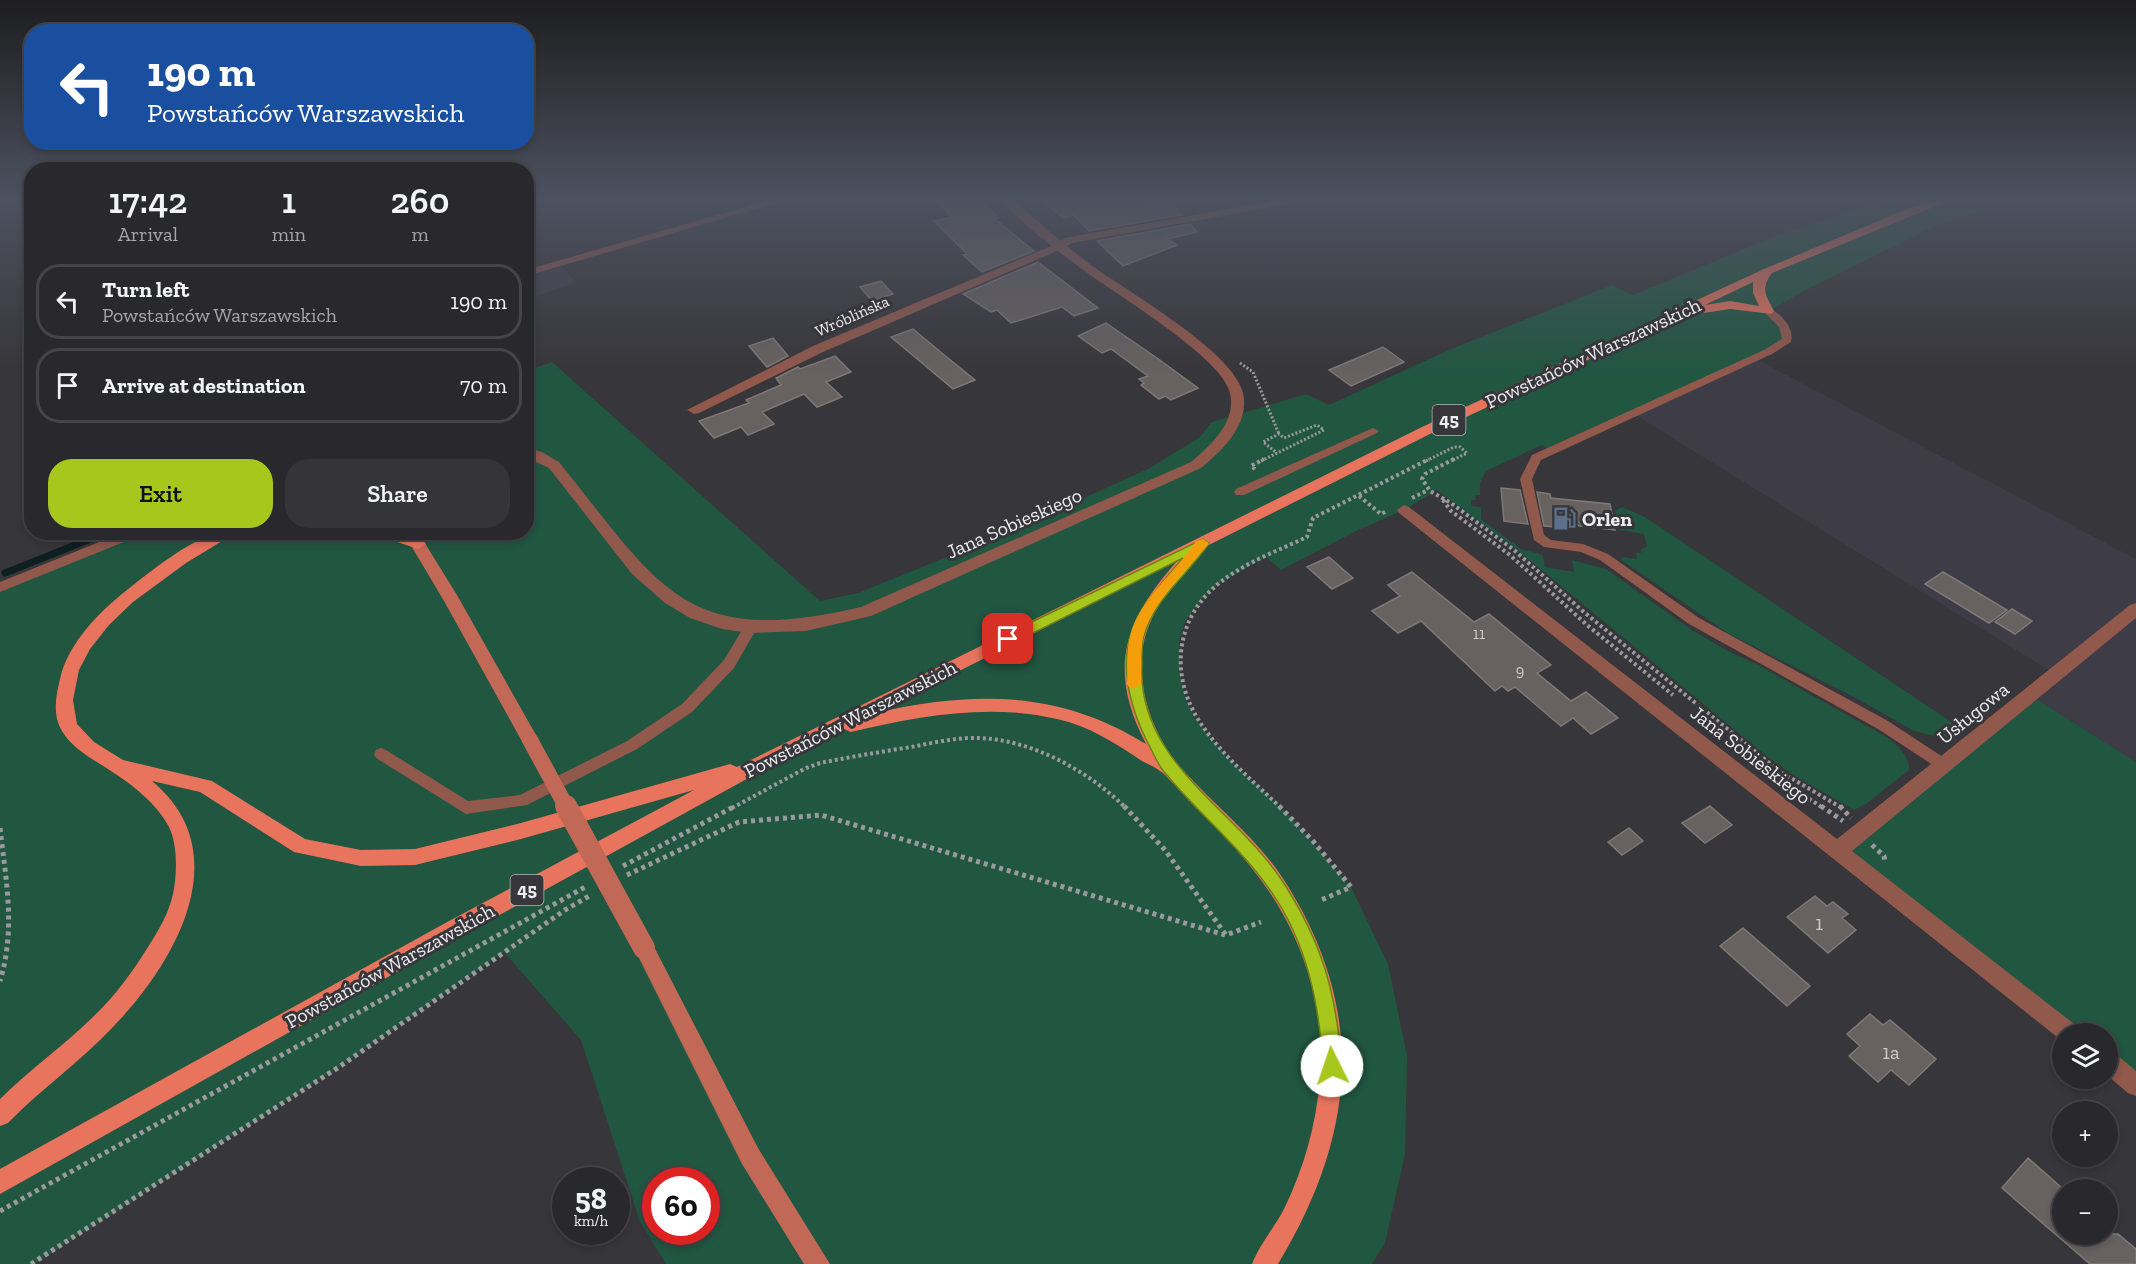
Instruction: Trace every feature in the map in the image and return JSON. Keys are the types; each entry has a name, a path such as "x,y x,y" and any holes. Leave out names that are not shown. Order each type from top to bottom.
{"main road":[{"name":"Powstańców Warszawskich","path":"0,1182 456,928 768,759 1427,430 1804,256"},
{"path":"1768,271 1759,282 1759,293 1768,311"},
{"path":"1672,315 1730,305 1768,311"},
{"path":"0,1115 23,1090 97,1029 139,980 168,935 183,894 184,843 174,818 155,795 118,766 89,750 70,729 65,715 65,684 69,671 86,642 104,620 164,570 215,540"},
{"path":"414,540 451,599 644,948 750,1156 815,1262"},
{"path":"1203,543 1157,597 1136,637 1134,682 1138,702 1150,733 1169,768 1246,848 1276,884 1296,917 1311,948 1322,983 1329,1024 1332,1066 1329,1108 1307,1189 1264,1264"},
{"path":"824,731 939,706 984,703 1040,708 1091,722 1169,768"},
{"path":"118,766 205,786 301,846 361,858 415,857 680,787 768,759"}],"street":[{"path":"534,272 588,256"},
{"name":"Wróblińska","path":"694,410 818,349 1037,256"},
{"name":"Jana Sobieskiego","path":"534,453 554,465 644,578 697,616 737,627 794,627 865,612 1196,465 1216,449 1231,427 1239,404 1236,389 1229,375 1200,347 1074,256"},
{"name":"Jana Sobieskiego","path":"1404,510 2056,1023"},
{"name":"Usługowa","path":"1838,851 2136,609"},
{"path":"2118,1070 2136,1085"}],"lane":[{"path":"1768,311 1781,322 1787,333 1787,340 1768,352 1536,458 1526,479 1538,537 1548,544 1583,548 1604,557 1694,621 1883,725 1944,765"},
{"path":"1240,492 1373,431"},
{"path":"0,587 117,540"},
{"path":"381,754 466,808 522,801 632,745 687,708 729,664 750,628"}],"path":[{"path":"1253,372 1279,434 1284,438 1317,425 1324,430 1251,466 1256,471"},
{"path":"1277,453 1263,442 1279,434"},
{"path":"1319,901 1352,887 1288,814 1229,759 1209,736 1186,699 1179,641 1185,622 1200,602 1218,585 1237,572 1307,537 1311,517 1460,447 1467,453 1425,474 1422,479 1424,485 1451,511 1510,555 1587,625 1680,701"},
{"path":"1359,496 1379,512"},
{"path":"1442,500 1451,502 1514,550 1585,613 1779,771 1844,808 1859,834"},
{"path":"1780,780 1836,815"},
{"path":"616,881 647,864 739,822 821,815 1226,935"},
{"path":"0,828 10,914 9,955 0,981"},
{"path":"33,1264 339,1067 566,910 596,893"}],"shaded area":[{"path":"560,264 576,282 534,297 534,272"},
{"path":"1754,358 2136,559 2136,762 2030,695 2055,674 1632,413"}],"green space":[{"path":"1727,256 1874,256 1809,288 1769,311 1781,322 1787,340 1551,451 1542,445 1486,471 1480,483 1480,495 1475,495 1476,500 1471,500 1471,506 1481,507 1481,519 1521,549 1543,555 1545,567 1574,572 1572,560 1606,569 1692,630 1890,739 1906,757 1909,770 1866,804 1854,810 1790,773 1765,755 1516,549 1437,490 1404,510 1356,531 1281,570 1266,557 1218,584 1200,601 1185,622 1179,641 1181,683 1186,699 1195,718 1229,759 1288,814 1351,887 1388,964 1407,1056 1405,1154 1385,1243 1372,1264 666,1264 654,1245 720,1245 720,1167 642,1167 642,1225 630,1191 630,1167 622,1167 581,1040 504,952 339,1067 34,1264 0,1264 0,582 110,540 534,540 534,368 552,362 820,601 858,593 1011,531 1150,468 1200,437 1212,422 1306,394 1329,405 1451,349 1612,285 1633,295"},
{"path":"1622,507 1645,517 1962,729 1951,737 1942,738 1914,731 1856,698 1729,634 1621,560 1622,557 1637,559 1636,553 1641,553 1641,549 1647,547 1644,534 1620,530 1615,511"},
{"path":"2030,695 2136,762 2136,1085 2118,1070 2118,1023 2057,1023 1837,851"}],"building":[{"path":"964,256 1022,256 982,272"},
{"path":"1113,256 1149,256 1123,266"},
{"path":"1038,262 1098,308 1074,316 1062,307 1011,323 997,310 991,312 963,294"},
{"path":"881,281 893,294 872,301 860,287"},
{"path":"1106,323 1198,388 1171,400 1165,396 1159,399 1141,385 1144,383 1139,379 1148,376 1111,349 1102,353 1078,336"},
{"path":"913,329 975,380 953,389 891,337"},
{"path":"773,338 788,356 767,367 749,346"},
{"path":"1383,347 1404,362 1351,386 1329,370"},
{"path":"835,356 851,372 826,382 842,397 817,407 804,394 762,412 774,424 748,435 741,427 714,438 699,421 749,403 746,400 781,385 776,378 798,367 800,369"},
{"path":"1501,488 1520,490 1528,524 1504,521"},
{"path":"1537,492 1550,494 1551,498 1610,504 1615,530 1555,523 1556,527 1544,526"},
{"path":"1329,557 1353,578 1332,589 1307,567"},
{"path":"1412,572 1474,622 1489,614 1551,665 1537,673 1571,701 1586,692 1618,718 1591,734 1573,718 1561,726 1515,687 1508,691 1502,686 1495,691 1421,621 1398,633 1372,611 1400,596 1388,585"},
{"path":"1943,572 2007,610 1989,623 1925,584"},
{"path":"2012,609 2032,621 2015,634 1995,622"},
{"path":"1710,806 1732,825 1705,843 1682,823"},
{"path":"1629,828 1643,841 1622,855 1608,842"},
{"path":"1815,896 1827,906 1833,902 1848,914 1842,918 1856,930 1828,953 1787,917"},
{"path":"1743,928 1810,986 1787,1006 1720,946"},
{"path":"1870,1014 1883,1025 1890,1020 1936,1059 1909,1085 1891,1070 1878,1082 1849,1056 1860,1046 1847,1034"},
{"path":"2028,1158 2052,1179 2052,1231 2002,1188"},
{"path":"2118,1234 2136,1249 2136,1264 2090,1264 2068,1245 2118,1245"}],"waterway":[{"path":"5,573 88,540"}],"slow traffic":[{"path":"1134,684 1136,637 1144,618 1157,597 1203,543 1201,544"}],"place":[{"name":"Orlen","path":"1564,519"}],"route":[{"path":"1008,639 1203,543 1157,597 1136,637 1134,682 1138,702 1150,733 1169,768 1246,848 1276,884 1296,917 1311,948 1322,983 1329,1024 1332,1066"}]}
